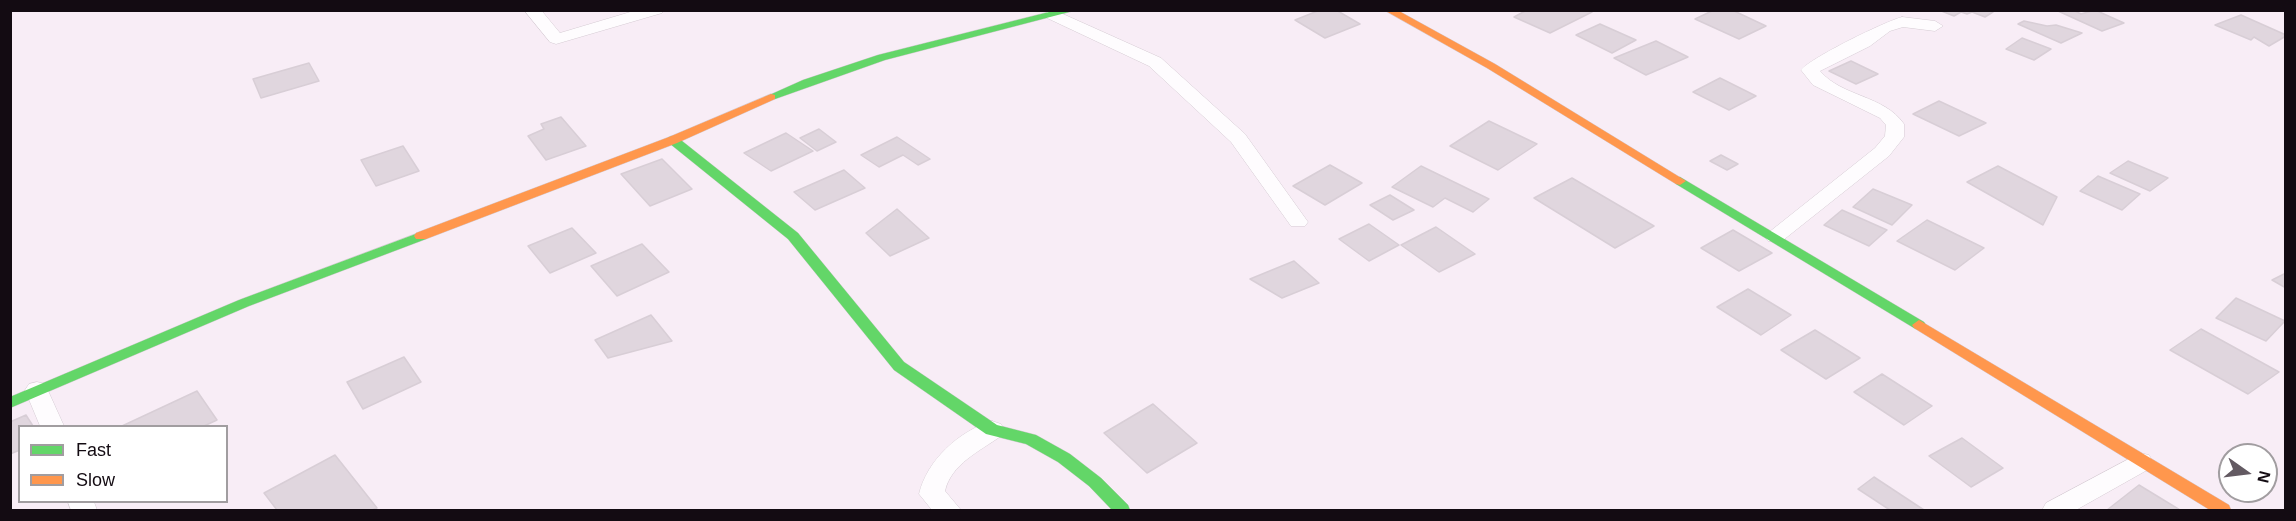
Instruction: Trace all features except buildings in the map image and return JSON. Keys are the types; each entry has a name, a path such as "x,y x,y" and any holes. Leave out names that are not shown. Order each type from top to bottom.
{"street":[{"path":"532,10 556,39 656,10"},
{"path":"10,403 244,303 463,222 673,140 820,76 919,46 1072,10"},
{"path":"1389,10 1491,66 1775,237 2140,462 2223,510"},
{"path":"1053,15 1155,62 1238,138 1298,222"},
{"path":"1775,237 1882,152 1895,141 1898,133 1896,124 1880,111 1824,85 1814,79 1810,70 1818,63 1864,42 1884,28 1902,22 1935,26"},
{"path":"673,140 793,236 899,366 992,430 1011,432 1034,439 1070,461 1122,510"},
{"path":"37,390 52,425"},
{"path":"948,510 932,494 934,480 942,466 992,430"},
{"path":"2055,510 2140,462"}],"traffic: fast":[{"path":"771,97 807,82 882,57 1072,10"},
{"path":"673,140 793,236 899,366 992,430 1030,439 1064,458 1095,482 1122,510"},
{"path":"1680,181 1919,325"},
{"path":"10,403 244,303 421,236"}],"traffic: slow":[{"path":"1389,10 1491,66 1680,181"},
{"path":"421,236 673,140 771,97"},
{"path":"1919,325 2223,510"}]}
